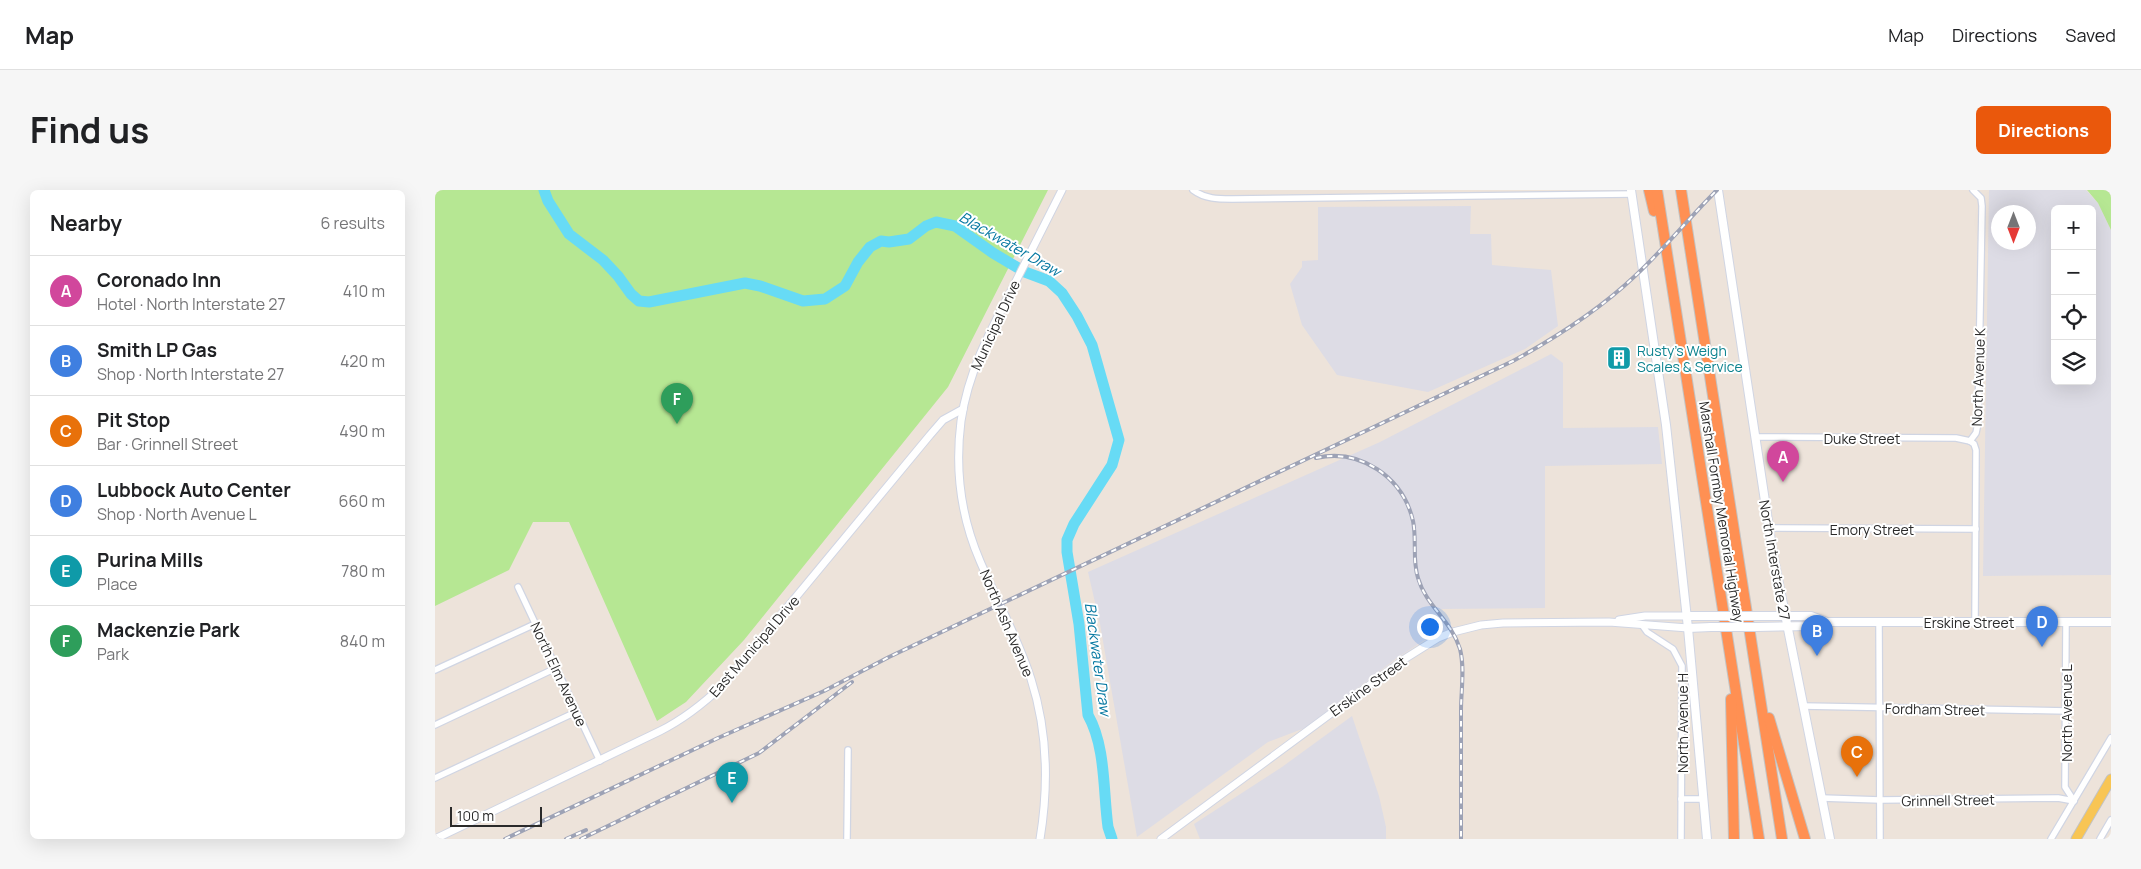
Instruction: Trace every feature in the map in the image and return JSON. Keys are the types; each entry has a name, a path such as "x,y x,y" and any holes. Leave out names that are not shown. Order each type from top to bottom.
{"highway":[{"path":"1649,190 1675,301"},
{"name":"Marshall Formby Memorial Highway","path":"1657,190 1759,839"},
{"name":"Marshall Formby Memorial Highway","path":"1681,190 1782,839"},
{"path":"1728,640 1733,724 1734,839"},
{"path":"1759,686 1805,839"}],"main road":[{"name":"North Interstate 27","path":"1718,190 1769,528 1830,839"},
{"path":"1632,192 1666,425 1687,616 1707,839"},
{"name":"Erskine Street","path":"1687,616 1811,616 1827,622"},
{"name":"Erskine Street","path":"1688,628 1814,626 1827,622 2111,622"},
{"path":"2076,839 2111,779"}],"street":[{"name":"Municipal Drive","path":"963,409 976,360 1063,190"},
{"path":"1193,190 1200,195 1213,199 1632,192"},
{"name":"North Avenue K","path":"1973,190 1981,198 1982,206 1978,423 1977,433 1970,441 1974,444 1976,450 1975,622"},
{"name":"East Municipal Drive","path":"435,839 600,761 677,722 703,704 723,685 929,435 943,420 963,409"},
{"name":"North Ash Avenue","path":"963,409 959,470 963,504 969,529 980,561 1025,660 1037,696 1043,725 1046,750 1046,794 1040,839"},
{"name":"Duke Street","path":"1755,437 1956,438 1970,441"},
{"name":"Emory Street","path":"1769,528 1975,529"},
{"name":"North Elm Avenue","path":"517,588 600,761"},
{"name":"Erskine Street","path":"1609,622 1645,616 1687,616"},
{"name":"Erskine Street","path":"1161,839 1406,658 1438,638 1467,628 1503,623 1609,622 1688,628"},
{"path":"1879,622 1880,839"},
{"name":"North Avenue L","path":"2066,622 2067,711 2065,787 2074,801"},
{"path":"435,670 535,624"},
{"name":"North Avenue H","path":"1641,625 1647,632 1673,649 1682,666 1681,839"},
{"path":"435,725 556,668"},
{"name":"Fordham Street","path":"1803,706 2067,711"},
{"path":"435,778 576,712"},
{"path":"2051,839 2111,738"},
{"path":"847,839 848,750"},
{"name":"Grinnell Street","path":"1822,798 1880,800 2059,798 2074,801"},
{"path":"1681,799 1703,799"},
{"path":"2100,839 2111,820"}],"shaded area":[{"path":"1989,190 2086,190 2098,203 2111,230 2111,575 1983,576"},
{"path":"1471,206 1470,234 1491,234 1492,265 1551,270 1558,326 1525,349 1428,392 1337,375 1302,325 1290,284 1302,267 1302,261 1318,260 1318,207"},
{"path":"1551,354 1563,363 1563,428 1658,427 1662,464 1545,466 1545,608 1438,609 1453,628 1423,641 1397,658 1305,728 1268,742 1137,837 1100,624 1088,572 1380,442"},
{"path":"1352,716 1379,796 1386,827 1386,839 1200,839 1194,824 1282,767"}],"green space":[{"path":"435,190 1048,190 948,387 744,640 686,702 657,721 569,522 533,522 509,570 435,606"},
{"path":"2087,190 2111,190 2111,230 2098,203"}],"waterway":[{"name":"Blackwater Draw","path":"544,190 548,201 569,234 603,260 639,301 649,302 745,283 760,286 803,301 825,299 845,286 858,262 870,247 881,241 889,242 909,239 926,226 936,222 955,226 993,253 1025,272 1049,281 1062,293 1092,345 1119,440 1112,465 1074,524 1067,540 1067,552 1079,624 1088,715 1094,728 1101,755 1108,827 1112,839"}],"railway":[{"path":"505,839 718,738 824,691 889,657 1513,361 1577,322 1607,300 1635,276 1717,190"},
{"path":"1316,458 1348,457 1377,469 1390,479 1408,505 1414,528 1415,564 1418,578 1427,597 1451,630 1460,649 1463,672 1461,710 1461,839"},
{"path":"581,839 759,753 852,682"},
{"path":"566,839 586,830"}],"place":[{"name":"Rusty's Weigh Scales & Service","path":"1619,358"},
{"name":"Mackenzie Park","path":"677,424"},
{"name":"Coronado Inn","path":"1783,482"},
{"name":"Lubbock Auto Center","path":"2042,647"},
{"name":"Smith LP Gas","path":"1817,656"},
{"name":"Pit Stop","path":"1857,777"},
{"name":"Purina Mills","path":"732,803"}]}
